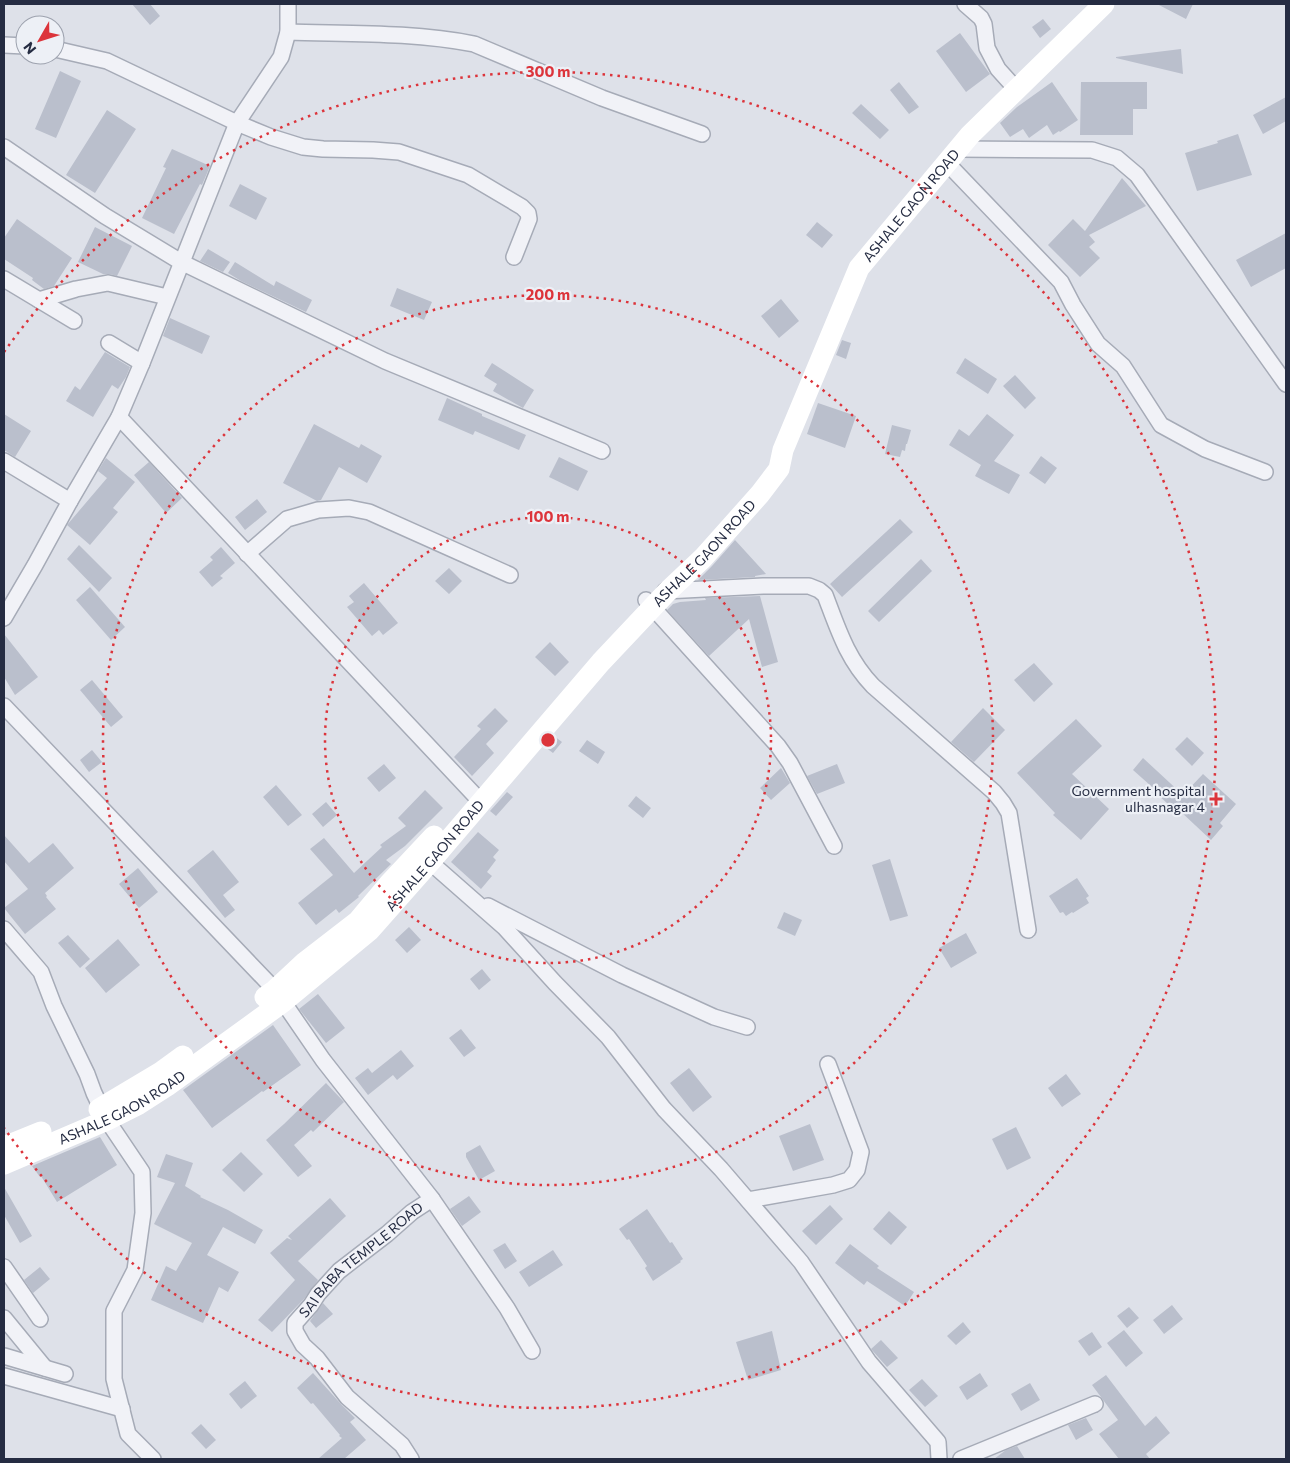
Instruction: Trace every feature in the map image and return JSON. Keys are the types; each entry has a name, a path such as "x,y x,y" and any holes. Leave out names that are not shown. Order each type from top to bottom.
{"street":[{"path":"4,618 118,417 142,362 237,123 281,58 288,32 288,4"},
{"path":"965,4 981,18 984,24 987,48 998,69 1016,89"},
{"name":"ASHALE GAON ROAD","path":"4,1147 139,1104 167,1086 364,926 576,690 656,597 703,558 760,494 779,469 782,450 859,268 970,135 1104,4"},
{"path":"288,32 417,37 474,44 602,98 702,134"},
{"path":"65,51 107,60 237,123 271,137 303,147 399,152 468,174 522,207 528,214 529,219 514,257"},
{"path":"4,147 105,216 181,262 385,361 602,451"},
{"path":"953,156 1092,150 1117,158 1136,175 1286,384"},
{"path":"953,156 1061,282 1098,344 1123,366 1161,424 1205,449 1265,472"},
{"path":"4,278 74,321"},
{"path":"39,300 76,289 108,283 167,297"},
{"path":"109,343 142,362"},
{"path":"118,417 477,798"},
{"path":"4,461 70,500"},
{"path":"247,554 287,519 318,510 349,508 368,512 510,575"},
{"path":"656,597 763,586 809,586 825,595 845,647 860,673 994,792 1003,803 1009,813 1028,930"},
{"path":"656,597 778,746 790,763 834,846"},
{"name":"SAI BABA TEMPLE ROAD","path":"4,706 279,996 323,1060 432,1198 507,1308 532,1352"},
{"path":"425,858 504,927 554,983 608,1037 664,1110 748,1200 801,1262 869,1362 938,1442 939,1459"},
{"path":"467,894 622,975 714,1017 747,1027"},
{"path":"4,929 41,972 54,1006 104,1114 142,1172 143,1213 134,1270 114,1311 114,1379 128,1434 154,1459"},
{"path":"748,1200 833,1185 849,1180 857,1170 861,1152 828,1064"},
{"name":"ASHALE GAON ROAD","path":"4,1164 104,1114"},
{"name":"SAI BABA TEMPLE ROAD","path":"411,1459 402,1444 347,1397 317,1358 304,1345 295,1332 295,1323 339,1271 432,1198"},
{"path":"4,1267 40,1319"},
{"path":"4,1318 45,1368"},
{"path":"4,1356 65,1374"},
{"path":"4,1376 122,1409"},
{"path":"961,1459 1095,1404"}],"building":[{"path":"132,4 150,4 160,16 150,25"},
{"path":"1157,4 1193,4 1186,19"},
{"path":"1043,19 1051,29 1040,38 1032,27"},
{"path":"960,33 990,74 966,92 936,51"},
{"path":"1181,49 1183,74 1116,58 1116,57"},
{"path":"60,71 81,81 56,138 35,129"},
{"path":"899,82 919,107 909,114 890,90"},
{"path":"1052,82 1078,120 1053,135 1047,125 1029,138 1023,129 1010,137 1000,123 1017,107"},
{"path":"1081,82 1147,82 1147,109 1133,109 1133,135 1080,135"},
{"path":"1286,97 1286,121 1263,134 1253,115"},
{"path":"861,104 889,130 880,139 852,113"},
{"path":"107,110 136,129 95,193 66,175"},
{"path":"1238,134 1252,175 1197,191 1185,153 1218,143 1217,141"},
{"path":"172,149 210,166 202,185 200,184 174,234 142,218 166,168 163,167"},
{"path":"1122,178 1146,206 1089,235 1095,242 1089,247 1100,258 1080,277 1048,245 1073,219 1085,231"},
{"path":"240,184 267,198 256,220 229,206"},
{"path":"17,219 72,258 54,286 44,289 32,280 33,278 4,259 4,238"},
{"path":"817,222 833,235 822,248 806,235"},
{"path":"95,227 132,246 117,276 103,274 78,262"},
{"path":"1286,233 1286,268 1251,287 1236,260"},
{"path":"208,249 230,262 223,272 200,261"},
{"path":"235,262 274,286 276,281 312,300 306,312 228,273"},
{"path":"397,288 432,302 424,320 390,306"},
{"path":"781,299 799,321 779,338 761,316"},
{"path":"170,318 210,336 202,354 163,336"},
{"path":"842,340 851,343 846,359 836,355"},
{"path":"105,352 130,367 118,389 112,385 93,417 66,401 75,386 80,390"},
{"path":"965,358 997,379 988,394 956,373"},
{"path":"492,363 534,390 523,408 493,391 497,384 484,376"},
{"path":"1015,375 1036,398 1025,409 1003,386"},
{"path":"447,398 526,435 519,450 475,431 473,435 438,420"},
{"path":"818,403 856,416 845,448 807,434"},
{"path":"4,414 31,431 15,457 4,450"},
{"path":"987,414 1014,435 994,461 1020,475 1009,494 975,476 981,465 949,445 959,429 969,436"},
{"path":"314,424 359,448 361,444 382,456 367,483 339,467 321,500 317,501 283,483"},
{"path":"892,425 911,430 905,451 902,450 900,457 885,454"},
{"path":"1041,456 1057,468 1045,484 1029,473"},
{"path":"559,457 588,471 578,491 549,477"},
{"path":"106,458 135,482 113,508 118,512 90,545 67,525 107,478 98,471"},
{"path":"149,462 182,498 166,513 134,475"},
{"path":"257,499 267,512 245,530 235,517"},
{"path":"900,519 913,532 842,597 830,584"},
{"path":"735,540 766,574 755,577 698,580 712,566"},
{"path":"79,545 112,578 99,592 67,559"},
{"path":"221,547 235,563 220,576 223,578 212,587 199,572 213,560 210,557"},
{"path":"921,559 932,571 879,622 868,611"},
{"path":"449,568 462,581 449,594 435,581"},
{"path":"364,583 398,623 383,635 379,630 372,636 347,607 354,602 349,596"},
{"path":"90,587 125,627 111,640 76,600"},
{"path":"760,596 778,662 762,667 749,619 709,656 667,610 673,604 706,600 705,598"},
{"path":"4,634 38,677 15,695 4,677"},
{"path":"550,642 569,662 555,676 535,657"},
{"path":"1034,663 1053,684 1034,702 1014,680"},
{"path":"92,680 123,717 111,727 80,690"},
{"path":"495,708 508,721 486,744 494,753 472,776 454,757 481,729 477,726"},
{"path":"983,708 1005,730 974,762 951,742"},
{"path":"1076,719 1102,746 1072,774 1109,809 1081,840 1053,815 1055,813 1017,773"},
{"path":"554,736 562,742 553,753 545,747"},
{"path":"1187,737 1204,753 1192,766 1175,749"},
{"path":"587,740 605,752 598,764 579,751"},
{"path":"92,750 102,762 89,772 80,760"},
{"path":"1143,758 1183,795 1203,774 1236,804 1220,823 1223,826 1211,840 1180,811 1178,813 1133,770"},
{"path":"384,764 396,778 379,792 367,778"},
{"path":"837,764 845,783 817,794 807,776"},
{"path":"781,768 790,783 771,800 760,788"},
{"path":"276,785 302,815 288,826 263,797"},
{"path":"425,790 443,808 405,846 386,860 391,864 359,897 339,913 336,909 316,925 298,903 333,875 310,849 324,838 354,873 382,847 380,845 406,826 398,818"},
{"path":"507,792 513,797 496,816 490,811"},
{"path":"636,796 651,808 643,818 628,806"},
{"path":"326,802 337,815 323,827 312,814"},
{"path":"478,832 499,850 493,857 496,860 487,872 492,876 481,889 451,862"},
{"path":"4,835 29,863 53,843 74,868 45,893 56,909 25,934 4,908 28,889 4,861"},
{"path":"213,850 239,882 223,895 235,910 225,918 187,871"},
{"path":"890,859 908,916 890,921 872,865"},
{"path":"138,868 158,892 139,908 119,884"},
{"path":"1077,878 1089,896 1086,898 1089,903 1066,916 1063,912 1060,913 1049,896"},
{"path":"784,912 802,920 795,936 777,928"},
{"path":"409,927 421,940 407,953 395,940"},
{"path":"966,933 977,953 951,968 939,948"},
{"path":"68,935 90,959 80,968 58,943"},
{"path":"118,939 140,965 106,993 85,968"},
{"path":"482,969 491,980 479,990 470,979"},
{"path":"318,994 345,1028 326,1043 299,1009"},
{"path":"273,1025 301,1065 212,1128 183,1090"},
{"path":"461,1029 476,1048 464,1057 449,1038"},
{"path":"401,1050 414,1066 397,1080 393,1075 368,1095 355,1078 368,1068 372,1073"},
{"path":"689,1068 712,1097 693,1112 670,1083"},
{"path":"1066,1074 1081,1094 1062,1107 1048,1088"},
{"path":"326,1083 344,1102 313,1132 311,1130 294,1145 312,1166 298,1177 266,1140"},
{"path":"810,1124 824,1160 793,1171 779,1136"},
{"path":"1016,1127 1031,1158 1007,1170 992,1139"},
{"path":"100,1137 117,1165 57,1202 41,1176 32,1166"},
{"path":"480,1145 495,1171 479,1180 466,1157 466,1153"},
{"path":"241,1152 263,1174 244,1192 222,1170"},
{"path":"166,1154 193,1163 185,1186 200,1197 263,1230 255,1244 223,1227 207,1255 239,1272 228,1292 219,1287 203,1323 151,1300 166,1266 176,1271 192,1243 154,1224 175,1183 157,1177"},
{"path":"4,1187 32,1236 20,1243 4,1215"},
{"path":"469,1196 481,1212 462,1226 450,1209"},
{"path":"330,1198 346,1216 298,1261 318,1280 304,1299 272,1332 258,1320 295,1280 270,1253 287,1238 292,1240 288,1236"},
{"path":"830,1205 843,1219 816,1245 802,1231"},
{"path":"647,1209 683,1259 653,1281 645,1268 647,1266 629,1239 627,1240 619,1229"},
{"path":"889,1211 907,1227 891,1245 873,1229"},
{"path":"505,1243 517,1261 505,1269 493,1250"},
{"path":"850,1244 879,1266 877,1268 914,1292 905,1306 867,1281 864,1285 835,1263"},
{"path":"553,1250 563,1265 529,1287 519,1272"},
{"path":"40,1267 50,1279 33,1293 24,1280"},
{"path":"323,1303 333,1314 316,1328 310,1321"},
{"path":"1172,1305 1183,1319 1164,1334 1153,1320"},
{"path":"1129,1307 1139,1318 1127,1328 1117,1316"},
{"path":"963,1322 971,1332 956,1345 947,1336"},
{"path":"1124,1330 1143,1353 1126,1367 1107,1343"},
{"path":"772,1331 781,1370 748,1380 736,1342"},
{"path":"1092,1332 1102,1347 1089,1356 1078,1341"},
{"path":"881,1340 898,1358 887,1367 871,1349"},
{"path":"313,1373 355,1418 350,1422 366,1440 344,1459 318,1459 342,1438 313,1403 311,1404 297,1388"},
{"path":"980,1373 988,1386 967,1400 959,1387"},
{"path":"1106,1375 1145,1426 1156,1416 1170,1433 1146,1454 1150,1459 1119,1459 1099,1434 1118,1420 1092,1385"},
{"path":"922,1379 938,1396 925,1407 909,1390"},
{"path":"245,1381 257,1396 241,1409 229,1394"},
{"path":"1030,1383 1040,1400 1021,1411 1011,1394"},
{"path":"1086,1418 1093,1430 1076,1440 1068,1425"},
{"path":"201,1424 216,1440 206,1449 191,1433"},
{"path":"1017,1446 1025,1459 994,1459 1006,1450"}],"place":[{"name":"Government hospital ulhasnagar 4","path":"1216,799"}]}
